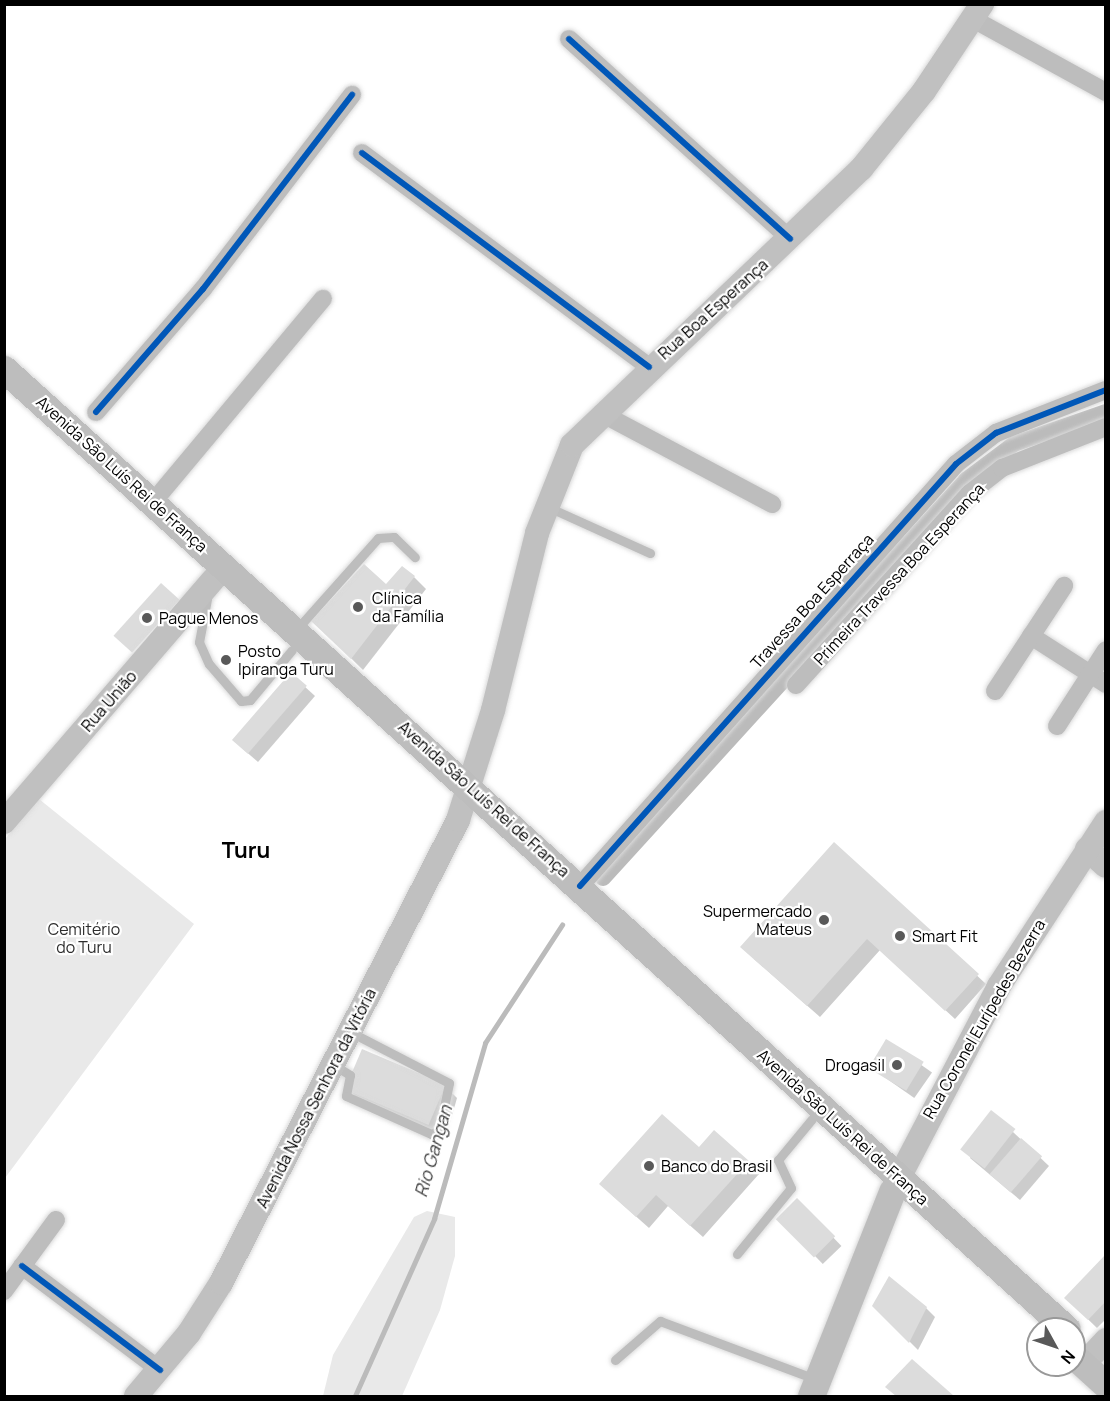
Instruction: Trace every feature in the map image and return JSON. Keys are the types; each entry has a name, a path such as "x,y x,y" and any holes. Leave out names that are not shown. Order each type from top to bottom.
{"main road":[{"name":"Rua Boa Esperança","path":"466,794 546,506 572,445 601,412 790,239 894,130 977,12"},
{"name":"Avenida São Luís Rei de França","path":"4,369 153,502 294,640 466,794 812,1119 894,1184 1053,1317"},
{"name":"Avenida São Luís Rei de França","path":"4,393 211,582 294,640"},
{"name":"Rua União","path":"7,815 211,582"},
{"name":"Avenida São Luís Rei de França","path":"466,794 580,886 1032,1317"},
{"name":"Avenida Nossa Senhora da Vitória","path":"135,1396 160,1370 221,1283 350,1032 466,794"},
{"name":"Rua Coronel Eurípedes Bezerra","path":"894,1184 999,986 1106,822"},
{"path":"1087,849 1106,866"},
{"path":"814,1388 894,1184"},
{"path":"1095,1353 1106,1385"}],"street":[{"path":"977,12 1106,92"},
{"path":"569,39 790,239"},
{"path":"96,412 210,281 352,95"},
{"path":"362,153 649,367"},
{"path":"153,502 323,299"},
{"name":"Travessa Boa Esperraça","path":"580,886 956,464 996,433 1106,390"},
{"path":"601,412 772,504"},
{"name":"Primeira Travessa Boa Esperança","path":"796,685 970,493 1002,468 1106,427"},
{"path":"995,691 1064,586"},
{"path":"1031,636 1098,679"},
{"path":"1057,726 1098,679 1106,650"},
{"path":"4,1291 56,1220"},
{"path":"22,1266 160,1370"}],"lane":[{"path":"546,506 650,553"},
{"path":"211,582 199,642 208,664 241,701 250,700 294,640 378,538 394,537 415,557"},
{"path":"333,1065 350,1075 346,1096 432,1134 439,1131 448,1083 350,1032"},
{"path":"737,1254 791,1188 778,1160 812,1119"},
{"path":"615,1360 660,1321 814,1388"}],"green space":[{"name":"Cemitério do Turu","path":"39,799 194,924 5,1178 5,839"},
{"path":"427,1211 455,1217 455,1256 440,1310 402,1396 323,1396 333,1355 414,1217"}],"building":[{"name":"Clínica da Família","path":"364,564 386,584 402,566 415,576 351,659 311,621"},
{"name":"Pague Menos","path":"161,583 180,600 132,652 113,636"},
{"path":"291,672 307,686 248,754 232,740"},
{"name":"Supermercado Mateus","path":"834,842 979,974 945,1011 867,939 807,1006 740,947"},
{"name":"Drogasil","path":"886,1039 924,1062 906,1091 868,1068"},
{"path":"362,1049 446,1085 429,1125 345,1090"},
{"path":"991,1110 1015,1129 985,1168 960,1149"},
{"path":"662,1114 699,1147 714,1130 749,1161 690,1226 656,1195 636,1217 599,1184"},
{"path":"1021,1138 1042,1156 1011,1193 990,1174"},
{"path":"797,1198 835,1236 814,1257 776,1219"},
{"path":"1106,1254 1106,1301 1088,1320 1064,1298"},
{"path":"889,1276 927,1307 909,1343 872,1306"},
{"path":"912,1359 954,1396 896,1396 885,1387"}],"waterway":[{"name":"Rio Gangan","path":"603,878 966,480 1014,444 1106,412"},
{"name":"Rio Gangan","path":"355,1396 434,1219 485,1043 562,925"}],"cycle path":[{"path":"569,39 790,239"},
{"path":"96,412 203,289 352,95"},
{"path":"362,153 649,367"},
{"path":"580,886 956,464 996,433 1106,390"},
{"path":"22,1266 160,1370"}],"place":[{"name":"Clínica da Família","path":"358,607"},
{"name":"Pague Menos","path":"147,618"},
{"name":"Posto Ipiranga Turu","path":"226,660"},
{"name":"Supermercado Mateus","path":"824,920"},
{"name":"Smart Fit","path":"900,936"},
{"name":"Drogasil","path":"897,1065"},
{"name":"Banco do Brasil","path":"649,1166"}],"district":[{"name":"Turu","path":"246,851"}]}
